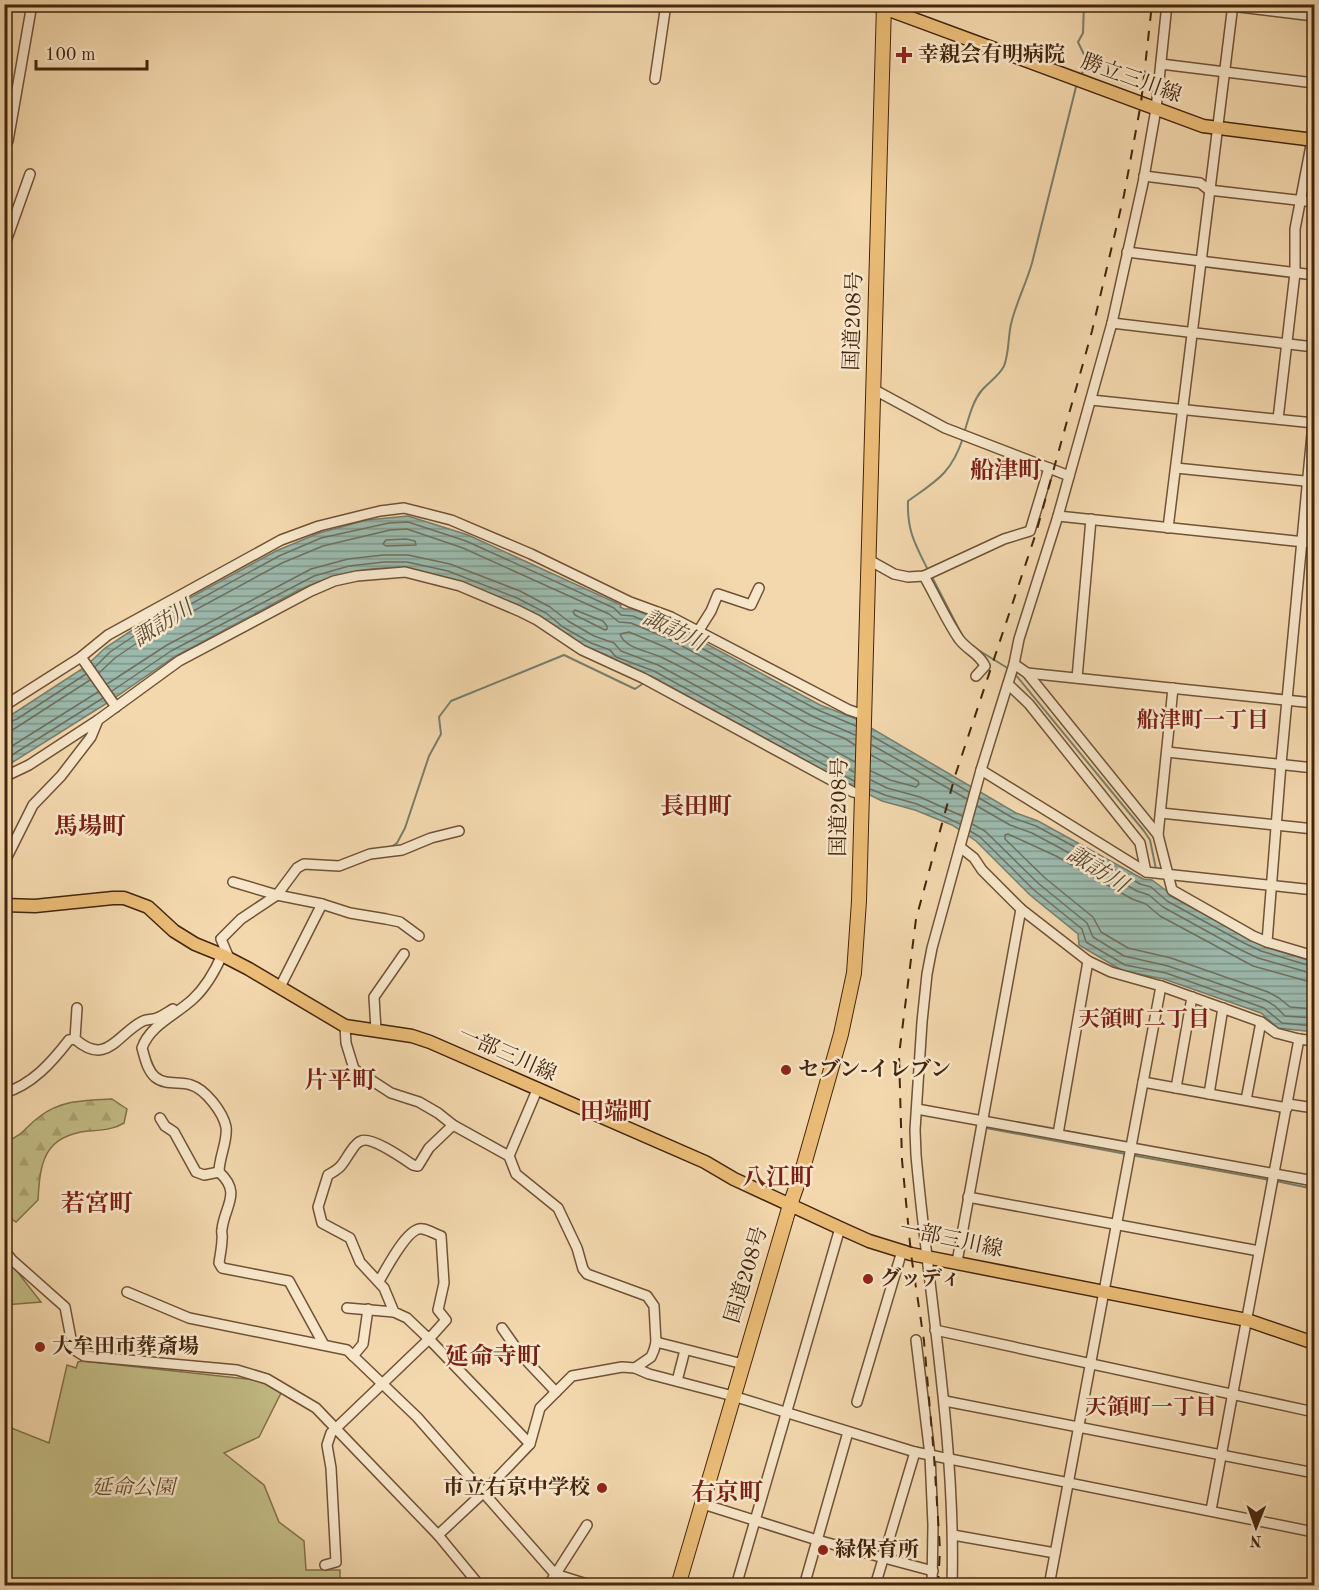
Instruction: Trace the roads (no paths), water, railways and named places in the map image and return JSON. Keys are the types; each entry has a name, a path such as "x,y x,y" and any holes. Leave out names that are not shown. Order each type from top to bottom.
{"highway":[{"name":"国道208号","path":"678,1586 790,1205 803,1168 841,1034 854,973 859,901 873,389 880,6"}],"main road":[{"name":"勝立三川線","path":"880,6 1203,126 1313,140"},
{"name":"一部三川線","path":"4,905 35,906 124,898 148,907 174,931 195,944 225,957 280,987 345,1026 412,1036 430,1042 705,1162 734,1179 869,1241 902,1251 1247,1320 1314,1343"}],"street":[{"path":"4,140 8,141 32,4"},
{"path":"655,79 666,4"},
{"path":"952,1586 953,1535 950,1460 916,1155 916,1109 927,974 939,921 981,770 1014,664 1025,616 1058,516 1112,323 1156,109 1167,4"},
{"path":"1215,4 1314,16"},
{"path":"1168,528 1233,6"},
{"path":"1161,64 1314,83"},
{"path":"1278,419 1295,273 1295,229 1313,140 1314,114"},
{"path":"4,247 30,174"},
{"path":"1144,176 1200,183 1209,190 1314,202"},
{"path":"1127,252 1314,275"},
{"path":"1112,323 1314,347"},
{"path":"873,389 945,428 1069,476"},
{"path":"1091,400 1313,423 1310,481 1301,541 1267,942"},
{"path":"868,560 894,574 908,577 924,576 1004,539 1030,531 1049,468"},
{"path":"1176,468 1310,481"},
{"path":"4,706 81,657 118,629 281,540 319,526 380,511 404,508 452,520 531,554 630,602 671,616 864,719"},
{"path":"1058,516 1314,543"},
{"path":"1077,678 1091,519"},
{"path":"4,777 29,765 98,720 179,661 310,591 334,581 357,576 405,572 460,586 519,611 537,620 582,650 643,678 853,792 861,791"},
{"path":"924,576 959,638 969,650 980,656 984,666 976,676"},
{"path":"699,630 711,611 717,594 751,605 759,588"},
{"path":"81,657 116,707"},
{"path":"1014,664 1028,673 1158,835"},
{"path":"1028,673 1314,703"},
{"path":"1008,684 1029,704 1140,843 1146,872"},
{"path":"1173,688 1158,835 1172,890 1267,942 1314,956"},
{"path":"4,863 33,805 61,777 91,737 98,720"},
{"path":"1167,752 1314,768"},
{"path":"981,770 1146,872 1314,890"},
{"path":"1161,813 1314,829"},
{"path":"324,1346 289,1281 222,1268 219,1263 223,1240 222,1230 231,1201 231,1189 219,1172 219,1160 226,1135 225,1124 209,1099 193,1085 167,1083 153,1076 146,1064 142,1048 151,1032 200,992 225,957 222,939 241,919 278,895 297,868 304,864 339,866 363,856 402,850 431,838 459,831"},
{"path":"960,847 974,858 982,870 1021,909 1088,961 1112,972 1161,986 1261,1022 1276,1032 1314,1041"},
{"path":"233,882 350,913 399,922 419,936"},
{"path":"280,987 322,904"},
{"path":"957,1262 1021,909"},
{"path":"376,1030 375,997 404,954"},
{"path":"1058,1134 1088,961"},
{"path":"1049,1586 1161,986"},
{"path":"4,1093 16,1090 32,1080 69,1040 75,1040 92,1051 100,1050 112,1045 144,1020 156,1019 193,993 200,992"},
{"path":"1176,1088 1192,997"},
{"path":"75,1040 77,1008"},
{"path":"1209,1094 1223,1008"},
{"path":"1246,1100 1261,1022"},
{"path":"345,1026 346,1043 354,1069 391,1093 419,1102 453,1125 509,1156 516,1174 558,1208 587,1274 647,1296 654,1306 656,1342 651,1357 635,1368"},
{"path":"1211,1510 1299,1039"},
{"path":"1143,1082 1246,1100 1314,1108"},
{"path":"509,1156 537,1090"},
{"path":"916,1109 1314,1180"},
{"path":"160,1118 165,1126 174,1132 196,1172 204,1175 219,1172"},
{"path":"394,1312 389,1297 379,1281 360,1262 350,1238 322,1223 318,1207 328,1175 341,1168 352,1149 360,1141 365,1140 418,1166 429,1148 453,1125"},
{"path":"968,1197 1259,1251"},
{"path":"325,1564 336,1562 331,1468 327,1445 331,1432 446,1320 438,1310 445,1277 441,1236 423,1228 414,1230 407,1237 379,1281"},
{"path":"736,1586 840,1228"},
{"path":"4,1250 12,1260 65,1307 73,1349 84,1356 237,1370 267,1378 316,1408 438,1535 480,1586"},
{"path":"857,1402 902,1251"},
{"path":"127,1292 189,1318 347,1350 417,1417 555,1574 593,1586"},
{"path":"347,1308 394,1312 407,1318 530,1444"},
{"path":"353,1356 363,1344 368,1309"},
{"path":"502,1328 521,1354 556,1392"},
{"path":"935,1330 1314,1413"},
{"path":"916,1340 930,1455 932,1586"},
{"path":"656,1342 743,1364"},
{"path":"677,1381 685,1350"},
{"path":"438,1535 530,1444 540,1408 572,1376 622,1367 635,1368 733,1396 915,1452 1314,1532"},
{"path":"945,1401 1314,1473"},
{"path":"804,1586 848,1432"},
{"path":"875,1586 915,1452"},
{"path":"703,1504 817,1540 933,1572"},
{"path":"548,1586 587,1525"},
{"path":"953,1535 1055,1553"}],"water":[{"name":"諏訪川","path":"408,516 468,535 621,605 620,607 624,609 633,609 675,627 820,705 854,718 1016,813 1038,821 1143,879 1152,880 1170,896 1262,945 1314,962 1314,1032 1278,1028 1261,1013 1164,979 1123,971 1079,945 1078,934 1030,895 976,841 952,825 915,810 882,801 852,786 651,676 649,678 610,661 607,655 575,643 543,619 522,608 465,584 417,571 394,568 371,569 323,580 297,591 174,657 107,703 5,767 5,719 85,667 105,648 140,625 276,551 319,533 367,520"}],"waterway":[{"path":"1081,75 1088,63 1078,42 1083,33 1084,4"},
{"path":"964,433 976,400 1006,361 1011,324 1032,263 1077,83"},
{"path":"928,570 910,529 908,501 942,476 953,460 963,438"},
{"path":"931,575 964,639"},
{"path":"975,648 1009,669"},
{"path":"391,847 397,843 405,828 429,756 441,734 439,717 451,701 564,655 635,689 645,682"},
{"path":"1015,674 1144,831 1150,840 1156,869"},
{"path":"216,937 223,931"},
{"path":"986,1128 1126,1154"},
{"path":"1131,1155 1270,1180"},
{"path":"1276,1181 1314,1189"}],"railway":[{"path":"938,1586 940,1550 934,1456 924,1341 911,1254 902,1160 899,1055 916,919 955,776 1036,533 1092,331 1124,195 1141,103 1152,4"}],"place":[{"name":"幸親会有明病院","path":"904,55"},
{"name":"セブン-イレブン","path":"786,1070"},
{"name":"グッディ","path":"868,1279"},
{"name":"大牟田市葬斎場","path":"40,1347"},
{"name":"市立右京中学校","path":"602,1488"},
{"name":"緑保育所","path":"823,1550"}],"district":[{"name":"船津町","path":"1006,472"},
{"name":"船津町一丁目","path":"1203,721"},
{"name":"長田町","path":"696,808"},
{"name":"馬場町","path":"90,828"},
{"name":"天領町二丁目","path":"1144,1020"},
{"name":"片平町","path":"340,1082"},
{"name":"田端町","path":"616,1113"},
{"name":"八江町","path":"778,1179"},
{"name":"若宮町","path":"97,1205"},
{"name":"延命寺町","path":"493,1358"},
{"name":"天領町一丁目","path":"1151,1408"},
{"name":"右京町","path":"727,1494"}],"park label":[{"name":"延命公園","path":"133,1488"}]}
